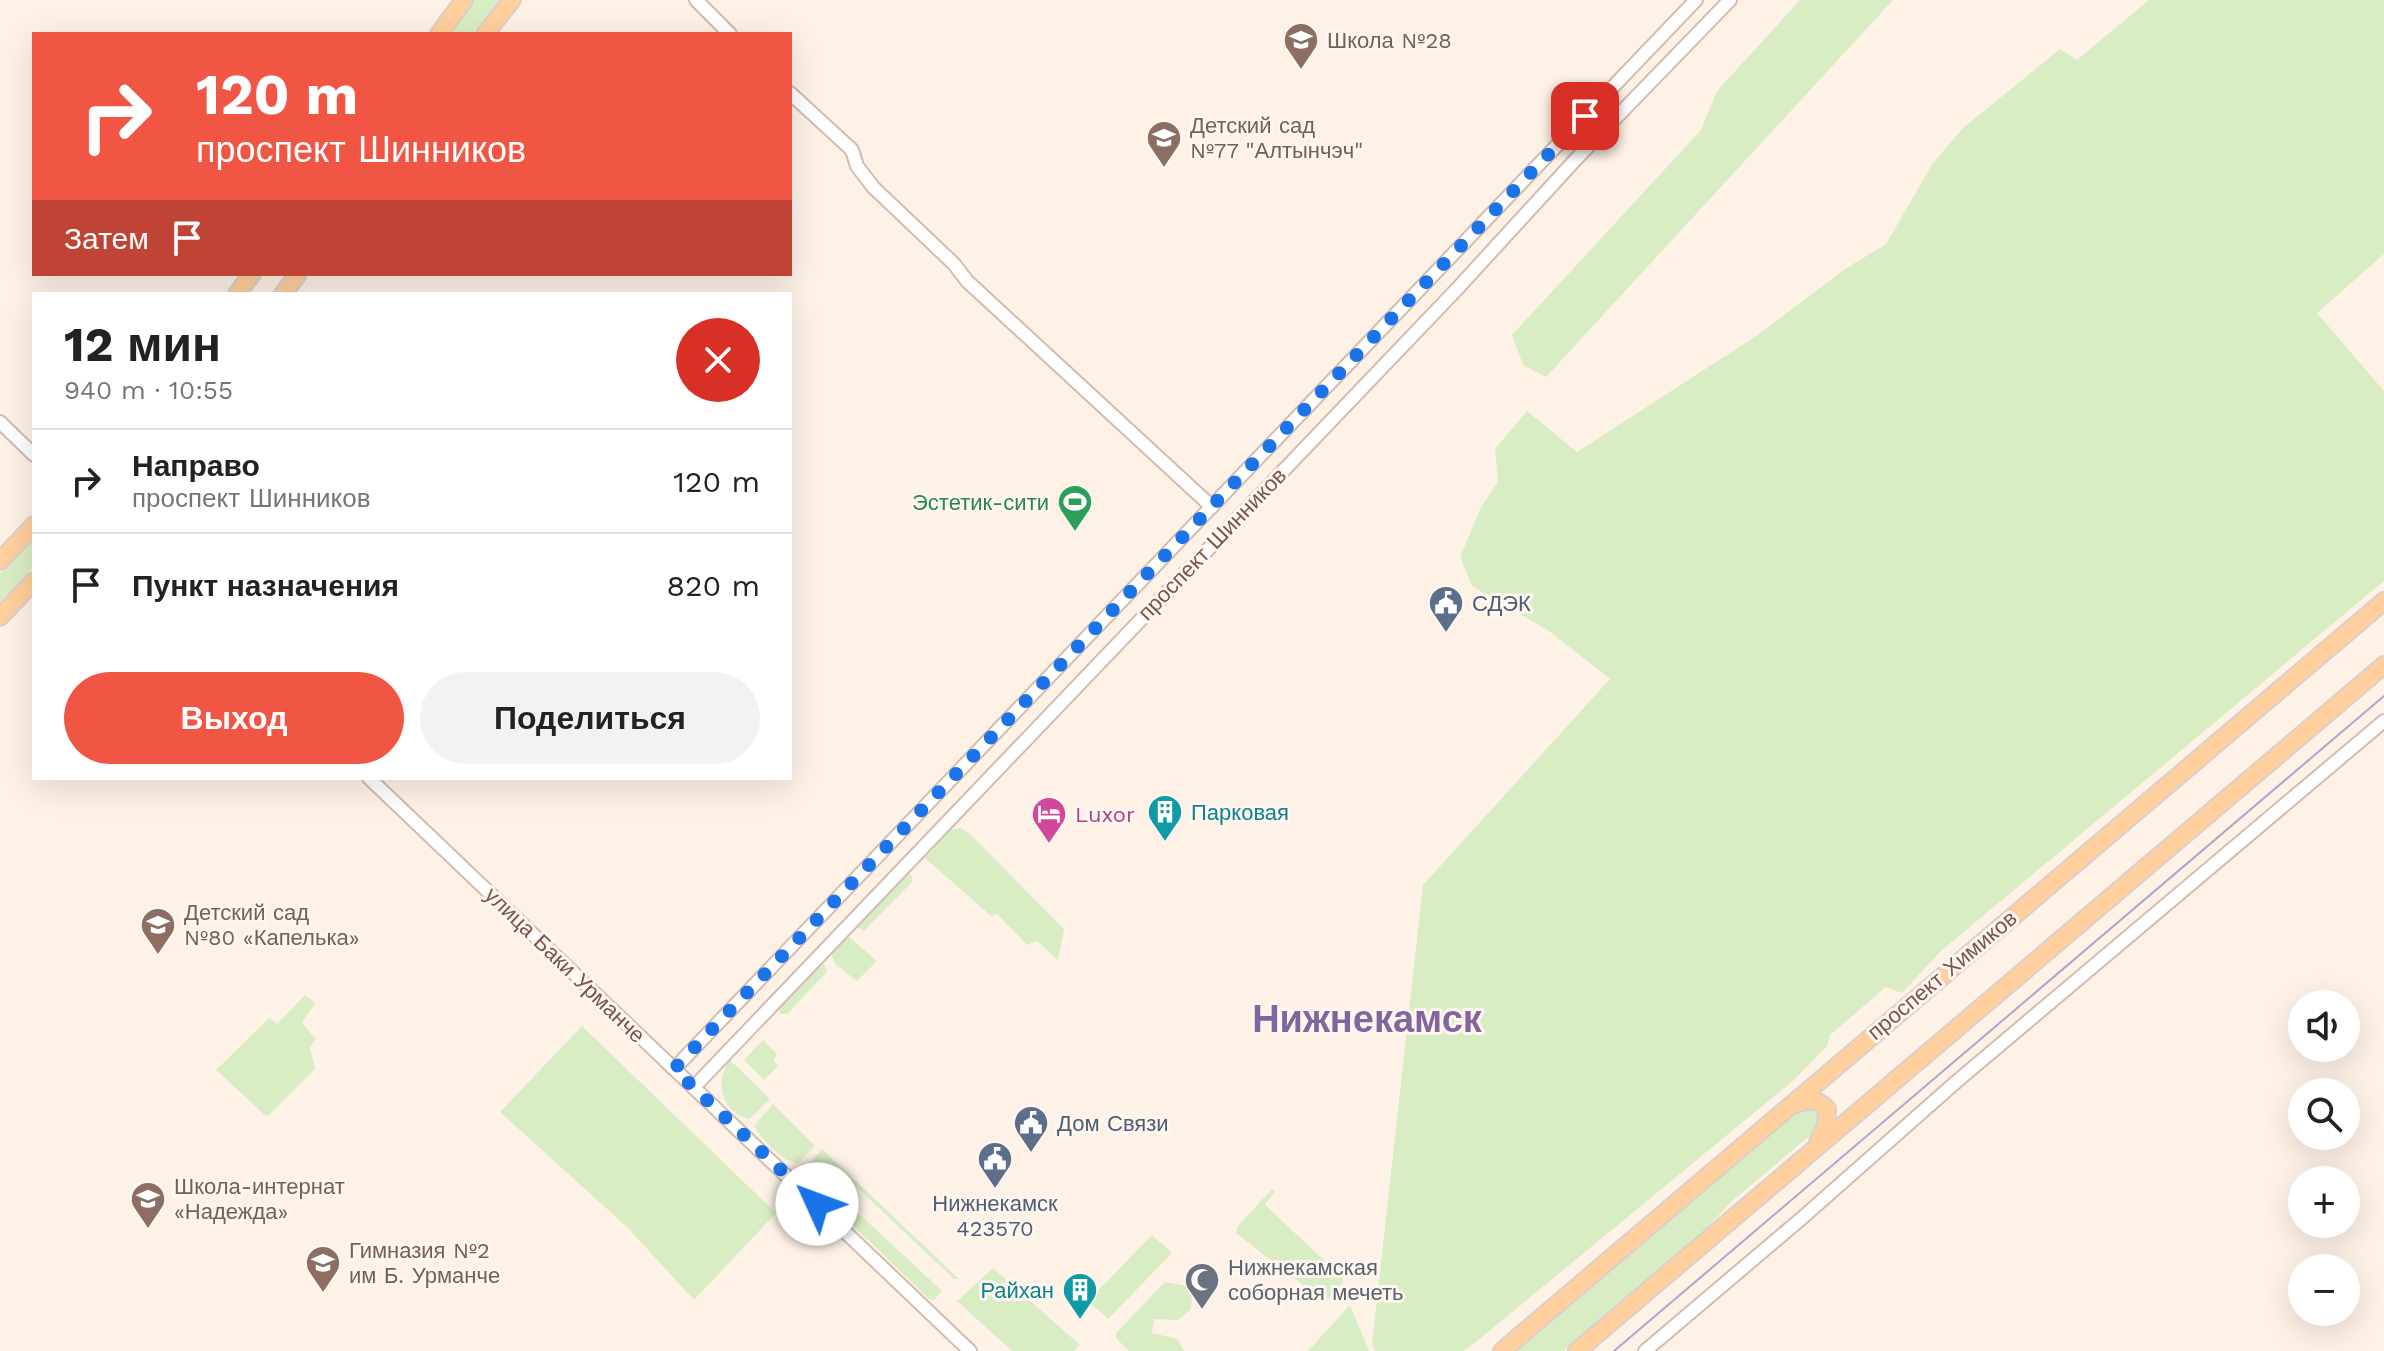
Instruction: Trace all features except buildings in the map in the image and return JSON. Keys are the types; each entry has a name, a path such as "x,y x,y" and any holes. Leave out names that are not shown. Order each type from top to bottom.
{"main road":[{"path":"440,32 464,0"},
{"path":"487,32 512,0"},
{"path":"0,561 32,527"},
{"path":"3,613 32,583"},
{"name":"проспект Химиков","path":"1502,1351 2384,601"},
{"path":"1577,1351 2384,665"},
{"path":"1786,1108 1805,1101 1816,1101 1827,1109 1826,1127 1816,1147"}],"street":[{"path":"696,0 728,32"},
{"name":"проспект Шинников","path":"674,1069 1696,0"},
{"name":"проспект Шинников","path":"694,1087 1730,0"},
{"path":"792,95 852,150 857,166 873,187 954,264 967,281 1212,507"},
{"path":"0,422 32,453"},
{"path":"1645,1351 1956,1082 2384,721"},
{"name":"улица Баки Урманче","path":"371,780 970,1351"}],"green space":[{"path":"473,0 499,0 474,32 447,32"},
{"path":"1800,0 1893,0 1546,377 1523,365 1512,335 1701,130 1717,91"},
{"path":"2149,0 2384,0 2384,254 2317,313 2384,391 2384,581 1941,951 1902,993 1886,987 1830,1035 1827,1046 1794,1080 1477,1341 1463,1351 1375,1351 1372,1344 1423,885 1610,679 1549,631 1472,586 1460,557 1481,507 1498,482 1495,449 1527,411 1577,452 1756,336 1845,269 1886,244 1933,163 1963,128 2060,49 2077,60"},
{"path":"32,541 32,569 0,602 0,574"},
{"path":"960,828 969,833 1064,929 1058,960 1037,941 1027,945 997,914 991,916 925,858 949,830"},
{"path":"905,872 912,876 912,882 864,931 856,927 857,923"},
{"path":"848,936 877,961 857,981 836,965 831,954"},
{"path":"823,964 826,973 787,1014 780,1014 779,1007"},
{"path":"305,995 316,1003 303,1020 316,1039 310,1047 315,1069 267,1117 216,1070 269,1018 277,1024"},
{"path":"582,1026 776,1213 694,1300 628,1228 500,1112"},
{"path":"763,1040 777,1054 774,1060 778,1066 764,1080 744,1060"},
{"path":"730,1060 770,1099 749,1119 732,1110 723,1095 722,1077"},
{"path":"773,1104 815,1146 798,1163 779,1154 754,1126"},
{"path":"1813,1107 1821,1114 1820,1127 1731,1202 1695,1241 1564,1351 1515,1351 1800,1109"},
{"path":"822,1149 959,1279 954,1279 843,1174 828,1189 819,1191 805,1177 804,1171"},
{"path":"1272,1189 1275,1191 1265,1205 1342,1277 1343,1283 1325,1302 1236,1233 1237,1227"},
{"path":"841,1197 942,1291 934,1300 929,1299 833,1206 834,1200"},
{"path":"1152,1235 1172,1253 1108,1319 1088,1301"},
{"path":"993,1268 1080,1345 1074,1351 1012,1351 957,1301"},
{"path":"1165,1282 1193,1287 1191,1309 1178,1320 1154,1319 1152,1333 1177,1339 1184,1351 1129,1351 1116,1338 1116,1333"},
{"path":"1350,1305 1369,1351 1308,1351"}],"tram line":[{"path":"1614,1351 2384,696"}],"place":[{"name":"Школа №28","path":"1301,71"},
{"name":"Детский сад №77 \"Алтынчэч\"","path":"1164,169"},
{"name":"Эстетик-сити","path":"1075,533"},
{"name":"СДЭК","path":"1446,634"},
{"name":"Парковая","path":"1165,843"},
{"name":"Luxor","path":"1049,845"},
{"name":"Детский сад №80 «Капелька»","path":"158,956"},
{"name":"Дом Связи","path":"1031,1154"},
{"name":"Нижнекамск 423570","path":"995,1190"},
{"name":"Школа-интернат «Надежда»","path":"148,1230"},
{"name":"Гимназия №2 им Б. Урманче","path":"323,1294"},
{"name":"Нижнекамская соборная мечеть","path":"1202,1311"},
{"name":"Райхан","path":"1080,1321"}],"district":[{"name":"Нижнекамск","path":"1367,1019"}],"route":[{"path":"817,1204 674,1069 1585,116"}]}
